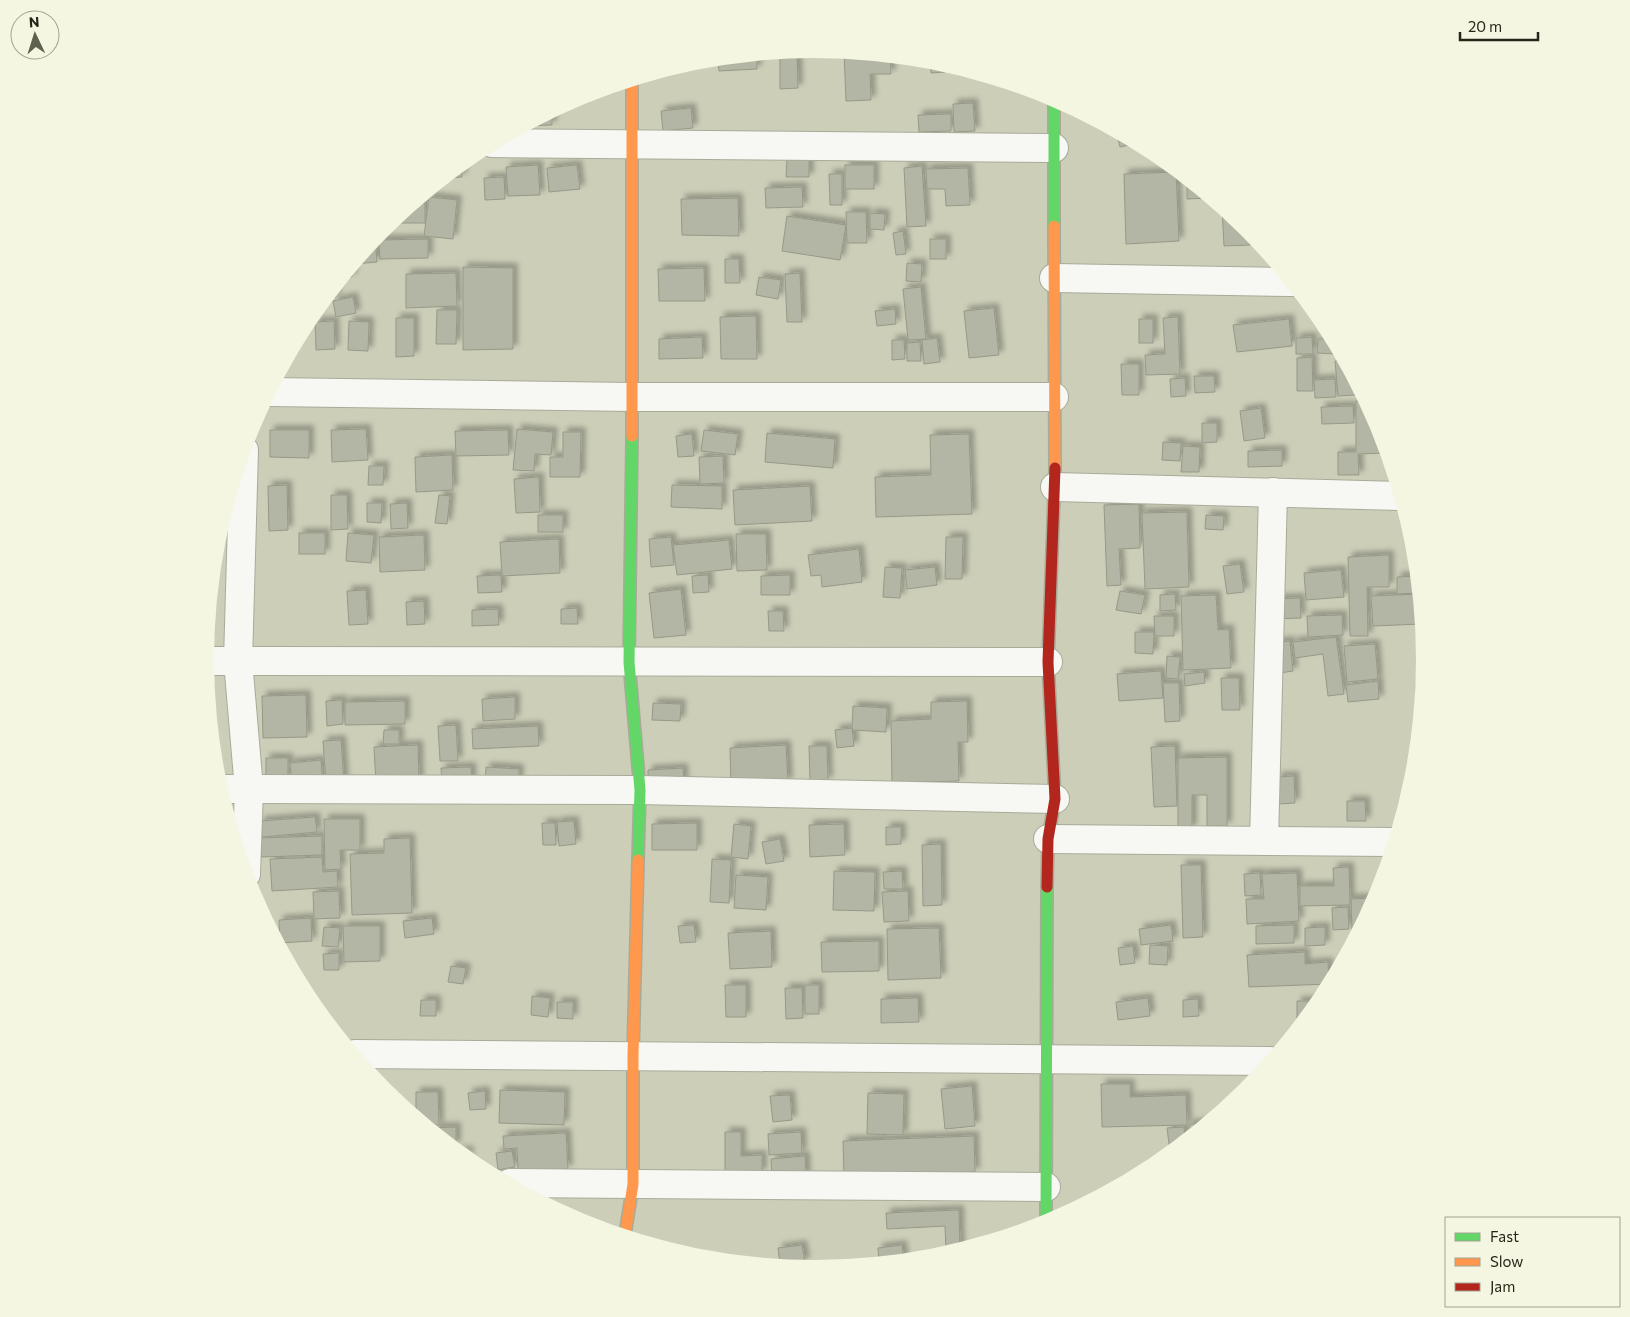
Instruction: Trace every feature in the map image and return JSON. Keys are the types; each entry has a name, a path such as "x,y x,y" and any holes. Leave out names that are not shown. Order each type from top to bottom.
{"street":[{"path":"627,1229 633,1184 633,1055 640,790 629,662 632,397 632,86"},
{"path":"1046,1214 1045,1060 1048,839 1055,799 1048,662 1055,487 1054,107"},
{"path":"507,143 1054,148"},
{"path":"1054,278 1283,282"},
{"path":"276,392 632,397 1054,397"},
{"path":"243,473 238,661 248,789 246,853"},
{"path":"1055,487 1394,496"},
{"path":"1264,841 1273,492"},
{"path":"214,660 1048,662"},
{"path":"229,789 640,790 1055,799"},
{"path":"1048,839 1387,842"},
{"path":"362,1054 1261,1061"},
{"path":"522,1183 1046,1187"}],"building":[{"path":"797,58 798,88 780,89 780,59"},
{"path":"844,59 890,63 891,74 870,74 871,100 846,101"},
{"path":"757,61 757,69 719,71 719,66"},
{"path":"931,69 945,72 931,73"},
{"path":"973,103 975,131 954,132 953,104"},
{"path":"691,108 693,128 663,131 661,111"},
{"path":"951,114 951,131 919,132 918,115"},
{"path":"552,118 552,125 537,126"},
{"path":"1118,139 1128,145 1120,147"},
{"path":"787,158 809,158 809,177 786,177"},
{"path":"538,165 540,195 508,196 506,167"},
{"path":"577,165 580,189 549,192 547,168"},
{"path":"845,165 874,165 874,189 845,189"},
{"path":"922,166 926,226 907,227 904,168"},
{"path":"968,168 970,205 946,206 945,189 927,189 926,169"},
{"path":"1168,172 1176,179 1179,241 1126,244 1124,174"},
{"path":"829,174 842,174 842,205 830,205"},
{"path":"504,177 505,199 485,200 484,178"},
{"path":"802,187 803,207 766,208 765,188"},
{"path":"1187,187 1201,198 1187,199"},
{"path":"431,197 457,200 453,239 424,236 429,199"},
{"path":"738,198 739,236 682,235 681,199"},
{"path":"424,203 425,223 402,223 419,207"},
{"path":"846,212 866,212 867,243 847,243"},
{"path":"870,213 885,214 884,230 870,229"},
{"path":"787,216 846,225 840,260 782,251"},
{"path":"1223,218 1250,244 1224,246"},
{"path":"903,231 906,254 896,255 893,233"},
{"path":"428,239 428,258 380,259 379,245 384,240"},
{"path":"930,239 946,239 946,259 930,259"},
{"path":"376,249 377,262 362,263"},
{"path":"725,259 739,259 740,283 725,283"},
{"path":"907,263 922,264 921,282 906,281"},
{"path":"463,267 513,268 513,349 463,350"},
{"path":"704,268 705,301 659,301 658,269"},
{"path":"456,273 457,306 406,308 406,274"},
{"path":"800,273 802,322 787,322 785,274"},
{"path":"759,277 781,280 778,299 756,295"},
{"path":"921,287 926,339 908,340 903,289"},
{"path":"353,297 356,313 336,317 333,301"},
{"path":"994,308 999,355 969,358 964,311"},
{"path":"895,309 896,324 877,326 875,311"},
{"path":"437,310 457,310 456,344 436,344"},
{"path":"756,316 757,359 721,359 720,317"},
{"path":"1178,317 1180,374 1146,375 1145,355 1165,354 1163,318"},
{"path":"396,318 414,318 414,356 396,357"},
{"path":"1139,319 1153,319 1153,343 1139,343"},
{"path":"1289,319 1292,346 1237,352 1233,325"},
{"path":"334,321 335,349 316,350 315,325 317,322"},
{"path":"349,321 369,322 368,351 348,350"},
{"path":"702,337 703,358 659,359 659,339"},
{"path":"1312,337 1313,354 1296,354 1296,338"},
{"path":"937,338 940,362 924,364 922,340"},
{"path":"1318,339 1323,339 1332,354 1317,353"},
{"path":"892,340 904,340 905,359 892,360"},
{"path":"920,342 921,361 907,361 907,343"},
{"path":"1312,357 1313,391 1297,391 1297,358"},
{"path":"1335,361 1337,361 1355,395 1338,396"},
{"path":"1121,364 1139,364 1139,395 1122,395"},
{"path":"1194,376 1214,376 1215,392 1195,393"},
{"path":"1185,378 1186,396 1171,397 1170,379"},
{"path":"1335,379 1336,397 1315,398 1314,380"},
{"path":"1356,401 1358,401 1379,453 1358,454 1359,475 1338,475 1338,452 1356,452"},
{"path":"1353,406 1354,423 1322,424 1321,407"},
{"path":"1261,408 1265,438 1244,441 1240,411"},
{"path":"1202,423 1217,423 1217,442 1202,443"},
{"path":"366,429 368,460 332,462 331,430"},
{"path":"517,429 553,432 551,455 535,454 534,471 513,470"},
{"path":"270,430 309,430 309,458 270,457"},
{"path":"508,430 509,455 456,456 455,431"},
{"path":"704,430 738,434 735,455 701,451"},
{"path":"563,432 581,432 580,477 550,477 550,457 563,457"},
{"path":"767,433 835,439 833,468 765,462"},
{"path":"692,434 694,456 678,457 676,436"},
{"path":"969,434 972,514 876,517 875,477 931,475 930,435"},
{"path":"1163,442 1181,443 1180,461 1162,460"},
{"path":"1183,446 1200,447 1199,472 1181,472"},
{"path":"1282,450 1282,466 1248,467 1248,451"},
{"path":"452,455 453,490 416,492 415,457"},
{"path":"723,456 724,483 700,484 699,457"},
{"path":"369,466 384,466 383,485 368,485"},
{"path":"539,477 540,512 516,513 514,479"},
{"path":"287,485 288,530 269,531 268,486"},
{"path":"672,485 722,486 722,509 671,507"},
{"path":"810,486 812,521 735,525 733,490"},
{"path":"331,495 347,495 348,529 331,530"},
{"path":"439,495 450,496 447,524 435,523"},
{"path":"367,503 382,503 381,523 367,522"},
{"path":"407,503 408,528 391,529 390,504"},
{"path":"1139,504 1140,548 1119,549 1121,585 1107,586 1104,505"},
{"path":"1187,512 1189,587 1145,589 1142,513"},
{"path":"538,515 563,515 563,532 538,532"},
{"path":"1206,515 1224,516 1223,530 1205,529"},
{"path":"299,533 325,533 325,554 299,554"},
{"path":"348,533 374,535 371,563 346,561"},
{"path":"736,534 766,534 767,570 737,571"},
{"path":"424,535 425,570 380,572 379,537"},
{"path":"671,537 674,565 651,567 649,539"},
{"path":"946,537 963,537 962,579 945,579"},
{"path":"559,539 560,573 502,576 500,542"},
{"path":"729,540 732,569 677,575 673,545"},
{"path":"859,549 862,582 822,587 821,575 811,576 808,555"},
{"path":"1389,555 1389,587 1367,587 1368,636 1350,636 1348,557"},
{"path":"1240,564 1244,592 1227,594 1223,566"},
{"path":"885,567 902,568 900,598 883,597"},
{"path":"935,567 937,585 907,589 905,570"},
{"path":"1341,570 1344,597 1306,600 1304,573"},
{"path":"501,575 502,592 478,593 477,576"},
{"path":"708,575 709,592 693,593 692,576"},
{"path":"790,575 790,595 761,595 761,576"},
{"path":"1410,576 1412,593 1397,594 1397,577"},
{"path":"681,589 686,635 654,638 649,593"},
{"path":"366,590 368,624 349,625 347,591"},
{"path":"1120,591 1145,595 1141,614 1116,610"},
{"path":"1175,594 1176,610 1160,611 1160,595"},
{"path":"1412,594 1415,624 1373,626 1371,596"},
{"path":"1216,595 1218,630 1229,629 1231,668 1183,670 1181,596"},
{"path":"1300,598 1301,618 1274,619 1273,599"},
{"path":"424,601 425,624 407,625 406,602"},
{"path":"577,608 578,624 561,624 561,609"},
{"path":"498,609 499,625 472,626 472,610"},
{"path":"768,611 783,611 784,631 769,631"},
{"path":"1342,615 1343,635 1308,637 1307,616"},
{"path":"1154,616 1174,616 1174,636 1155,636"},
{"path":"1135,632 1154,632 1153,654 1135,653"},
{"path":"1336,637 1344,694 1328,696 1323,654 1295,658 1293,642"},
{"path":"1290,641 1293,671 1273,674 1269,643"},
{"path":"1375,644 1378,679 1347,682 1344,646"},
{"path":"1167,656 1180,657 1178,679 1166,678"},
{"path":"1161,671 1163,698 1119,701 1117,674"},
{"path":"1204,672 1205,683 1185,686 1184,674"},
{"path":"1221,678 1239,678 1240,710 1222,710"},
{"path":"1378,681 1379,699 1348,702 1346,685"},
{"path":"1163,683 1179,683 1180,721 1165,722"},
{"path":"306,695 307,737 263,738 262,696"},
{"path":"515,697 515,719 483,721 482,699"},
{"path":"342,700 343,724 327,726 326,701"},
{"path":"405,701 405,724 345,725 345,702"},
{"path":"967,701 968,742 958,742 959,781 892,783 891,721 931,719 931,702"},
{"path":"653,703 681,704 680,721 652,720"},
{"path":"853,706 887,708 886,732 852,730"},
{"path":"456,725 458,761 440,761 438,726"},
{"path":"538,726 539,746 473,749 472,729"},
{"path":"852,728 854,746 837,748 835,730"},
{"path":"384,730 399,730 399,744 383,744"},
{"path":"341,740 344,782 326,783 323,741"},
{"path":"418,745 419,781 376,783 374,747"},
{"path":"786,745 788,782 731,785 730,748"},
{"path":"809,746 827,746 828,781 810,781"},
{"path":"1175,746 1177,806 1154,807 1151,747"},
{"path":"1227,757 1227,826 1207,826 1207,795 1192,795 1192,829 1178,829 1178,758"},
{"path":"266,758 288,758 288,781 266,781"},
{"path":"321,760 323,783 292,785 290,763"},
{"path":"471,767 472,782 442,783 441,768"},
{"path":"486,767 519,769 518,787 485,785"},
{"path":"683,768 684,783 648,785 648,770"},
{"path":"1294,776 1295,803 1279,804 1277,777"},
{"path":"1347,801 1365,801 1366,821 1347,821"},
{"path":"315,817 317,832 262,837 260,821"},
{"path":"324,819 360,819 360,850 340,850 341,869 325,870"},
{"path":"574,821 576,844 559,846 557,822"},
{"path":"542,823 555,823 556,845 543,845"},
{"path":"697,823 697,850 652,850 652,824"},
{"path":"734,824 751,826 748,859 731,857"},
{"path":"844,824 845,855 810,857 809,825"},
{"path":"886,827 901,827 901,844 886,845"},
{"path":"322,836 322,855 261,857 261,838"},
{"path":"410,838 412,913 352,915 350,854 384,853 384,839"},
{"path":"780,839 784,861 766,864 762,842"},
{"path":"941,844 942,905 923,906 922,845"},
{"path":"322,857 323,872 337,871 338,887 272,891 270,859"},
{"path":"712,859 731,860 729,903 710,902"},
{"path":"1181,865 1201,865 1203,937 1183,938"},
{"path":"1349,867 1350,905 1300,906 1300,886 1334,886 1333,868"},
{"path":"834,871 875,872 874,911 833,910"},
{"path":"902,871 903,889 884,889 883,872"},
{"path":"1260,873 1261,895 1245,896 1244,874"},
{"path":"1297,873 1299,921 1247,924 1246,899 1264,899 1262,874"},
{"path":"736,875 768,877 766,910 734,908"},
{"path":"339,891 340,918 314,919 313,892"},
{"path":"908,891 909,921 884,922 882,892"},
{"path":"1365,898 1352,928 1351,899"},
{"path":"1348,907 1349,929 1333,930 1332,908"},
{"path":"311,918 312,941 286,943 279,930 279,920"},
{"path":"432,918 434,934 405,938 403,921"},
{"path":"694,925 696,942 680,943 678,926"},
{"path":"1171,925 1173,941 1141,945 1139,929"},
{"path":"1294,925 1294,943 1256,944 1256,926"},
{"path":"343,926 380,926 380,961 344,962"},
{"path":"324,927 340,928 338,947 322,946"},
{"path":"1325,927 1325,945 1305,946 1305,928"},
{"path":"939,928 941,978 888,980 887,929"},
{"path":"771,931 772,967 730,969 728,933"},
{"path":"879,941 879,971 822,972 821,942"},
{"path":"1150,945 1168,946 1167,965 1149,964"},
{"path":"1133,946 1135,963 1120,965 1118,948"},
{"path":"1305,952 1305,964 1328,962 1328,970 1320,984 1249,987 1247,955"},
{"path":"339,953 339,970 324,970 323,954"},
{"path":"451,966 466,968 463,984 448,982"},
{"path":"725,985 746,985 746,1017 726,1017"},
{"path":"805,985 819,985 819,1014 805,1014"},
{"path":"785,988 802,988 803,1018 786,1019"},
{"path":"532,996 550,998 548,1017 531,1015"},
{"path":"918,998 919,1022 881,1023 881,999"},
{"path":"1148,998 1150,1016 1118,1020 1116,1002"},
{"path":"1198,999 1199,1016 1183,1017 1183,1000"},
{"path":"421,1000 436,1000 436,1016 420,1016"},
{"path":"1297,1001 1309,1001 1297,1017"},
{"path":"557,1002 573,1002 573,1019 557,1018"},
{"path":"1101,1084 1130,1084 1130,1097 1186,1095 1187,1125 1102,1127"},
{"path":"972,1086 975,1126 945,1129 941,1089"},
{"path":"500,1090 565,1092 564,1125 499,1123"},
{"path":"485,1091 486,1109 470,1110 468,1093"},
{"path":"416,1092 438,1092 439,1125 437,1125 416,1107"},
{"path":"868,1093 904,1094 903,1135 867,1134"},
{"path":"790,1095 792,1120 773,1122 770,1096"},
{"path":"456,1127 456,1140 449,1135 440,1128"},
{"path":"1184,1127 1184,1132 1169,1144 1167,1128"},
{"path":"725,1132 741,1132 741,1156 762,1155 762,1173 725,1174"},
{"path":"801,1132 802,1153 769,1155 768,1134"},
{"path":"566,1133 568,1169 518,1171 517,1148 504,1149 503,1136"},
{"path":"974,1136 975,1172 844,1177 843,1141"},
{"path":"512,1151 515,1167 498,1169 496,1153"},
{"path":"805,1156 806,1177 772,1180 771,1159"},
{"path":"959,1210 960,1242 946,1245 945,1226 887,1229 886,1213"},
{"path":"802,1245 805,1259 779,1258 778,1248"},
{"path":"902,1245 903,1252 879,1255 878,1248"}],"traffic: fast":[{"path":"1054,107 1054,226"},
{"path":"632,436 629,662 640,790 638,860"},
{"path":"1046,1214 1047,887"}],"traffic: slow":[{"path":"632,86 632,436"},
{"path":"1054,226 1055,468"},
{"path":"626,1229 633,1184 633,1055 638,860"}],"traffic: jam":[{"path":"1047,887 1048,839 1055,799 1048,662 1055,468"}]}
